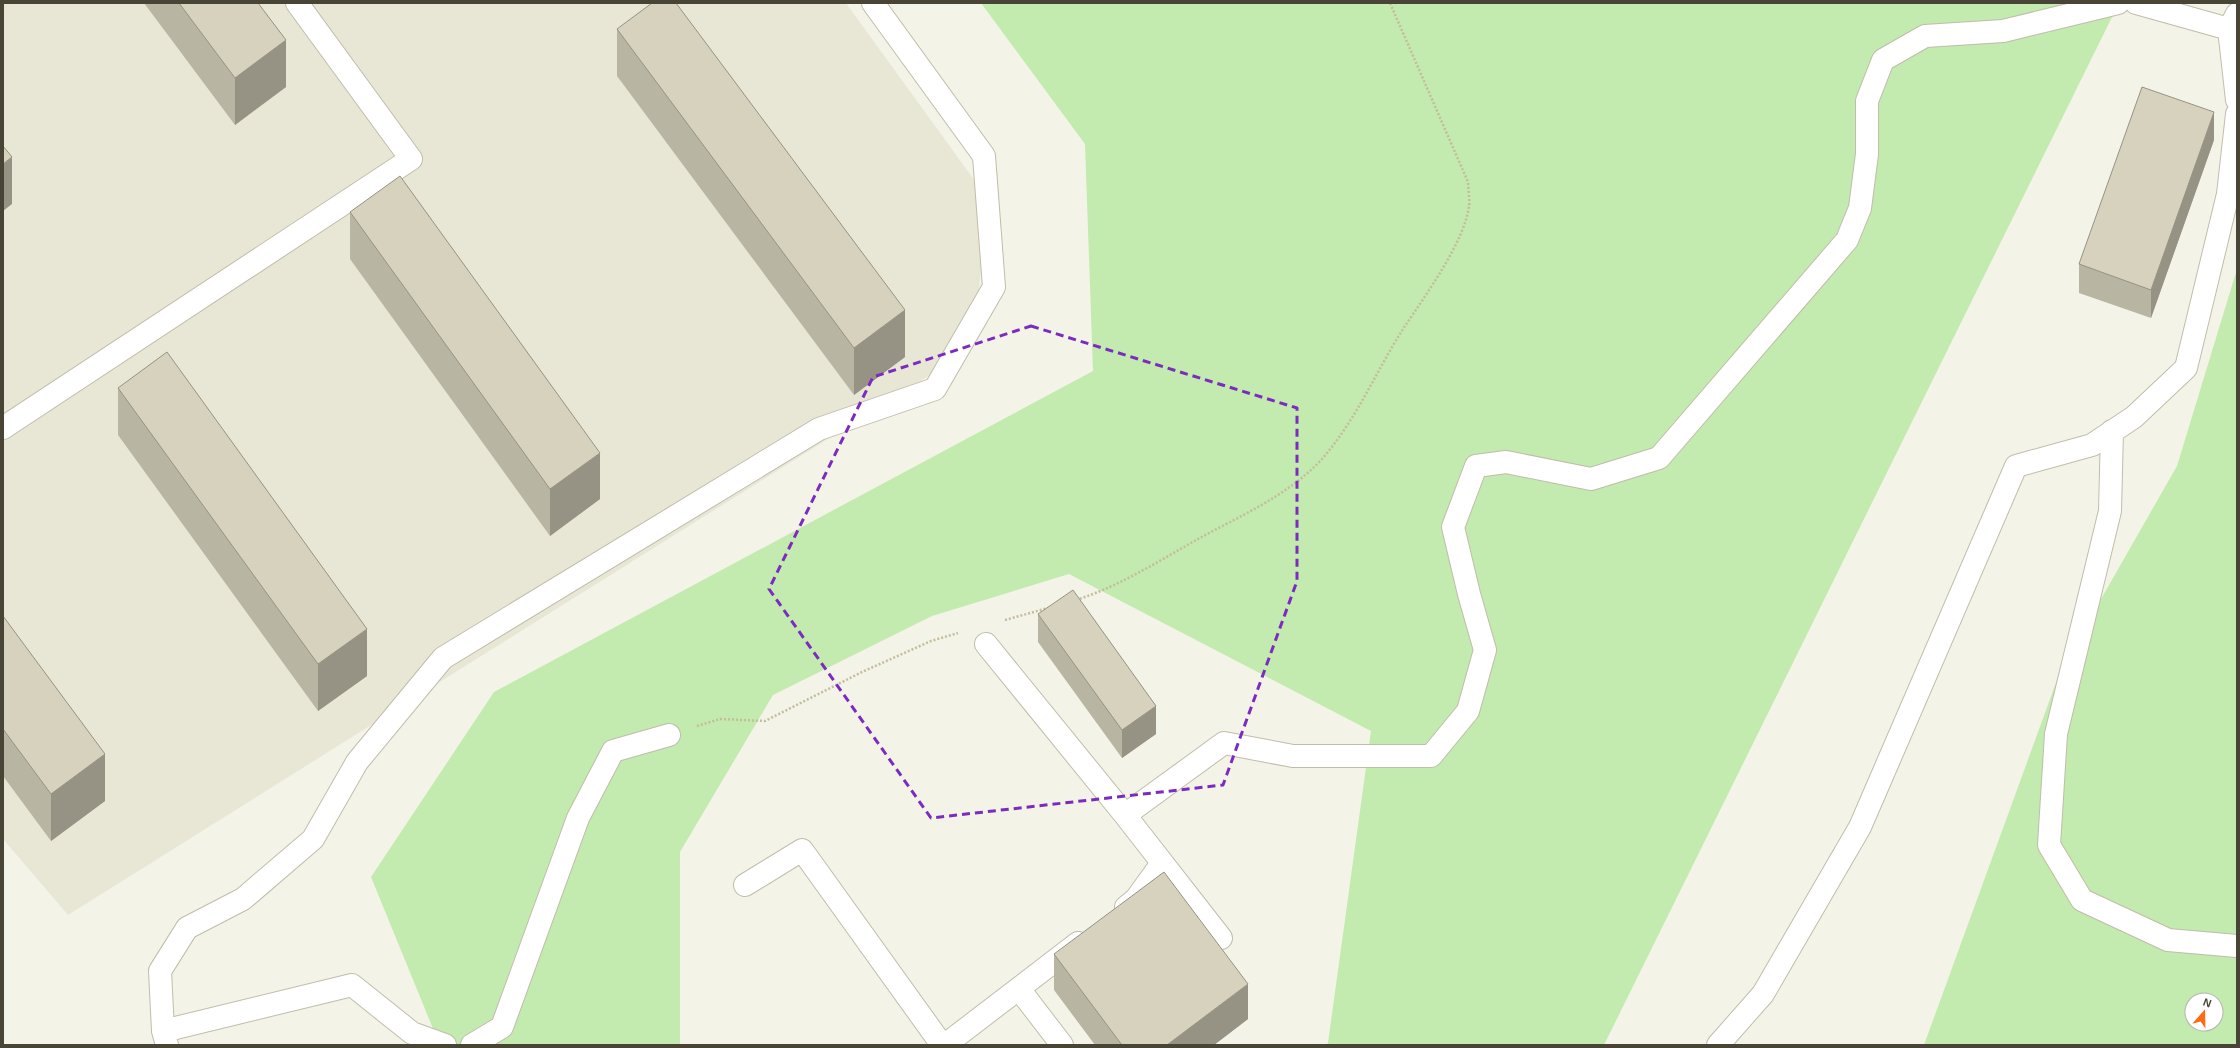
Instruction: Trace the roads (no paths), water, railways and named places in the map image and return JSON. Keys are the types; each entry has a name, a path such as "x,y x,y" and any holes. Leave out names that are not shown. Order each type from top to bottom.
{"street":[{"path":"3,428 411,159 297,3"},
{"path":"446,1045 412,1033 352,985 165,1038 160,970 187,928 243,899 313,839 357,762 443,658 819,429 935,389 994,287 984,156 873,3"},
{"path":"1125,815 1224,743 1293,756 1431,756 1468,711 1485,650 1469,594 1453,527 1476,466 1506,462 1591,479 1659,458 1847,240 1861,200 1867,154 1867,101 1883,60 1925,36 2003,31 2118,3"},
{"path":"2136,3 2233,22 2237,100"},
{"path":"1718,1045 1763,994 1860,827 2016,466 2092,445 2134,417 2186,368 2228,194 2237,114"},
{"path":"2112,431 2110,511 2056,734 2050,845 2082,900 2168,940 2237,946"},
{"path":"986,644 1125,815 1221,938"},
{"path":"472,1045 502,1027 578,818 612,751 669,735"},
{"path":"745,885 802,850 942,1045"},
{"path":"1111,918 1136,899 1162,863"},
{"path":"946,1045 1093,932"},
{"path":"1019,989 1062,1045"}]}
